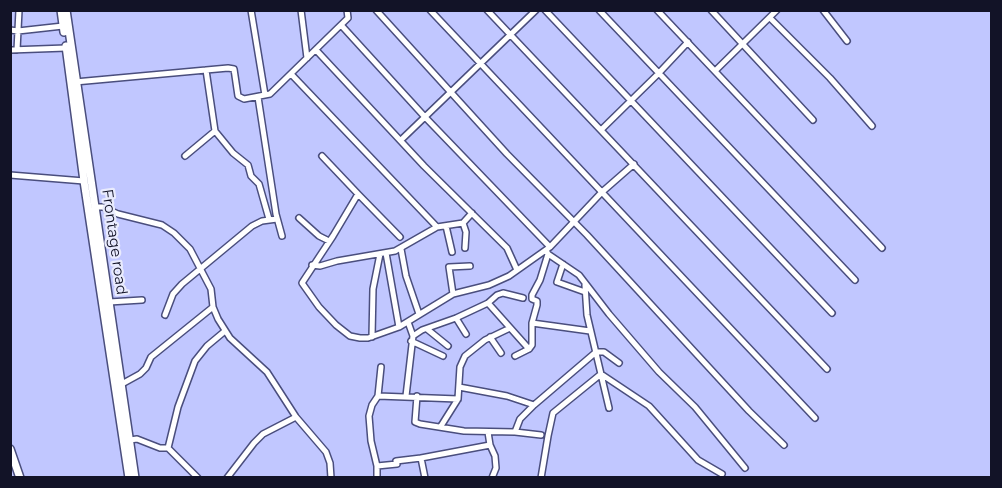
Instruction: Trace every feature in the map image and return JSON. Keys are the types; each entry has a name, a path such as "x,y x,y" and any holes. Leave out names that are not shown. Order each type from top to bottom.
{"main road":[{"path":"61,10 73,82 84,181 119,386 129,477"},
{"name":"Frontage road","path":"66,10 73,82 95,207 119,386 135,477"},
{"path":"10,449 20,477"}],"street":[{"path":"19,10 14,50 66,48"},
{"path":"251,10 277,219 282,236"},
{"path":"300,10 307,58"},
{"path":"73,82 234,69 238,96 244,99 270,94 348,18 347,10"},
{"path":"376,10 749,411 784,445"},
{"path":"430,10 815,418"},
{"path":"487,10 827,369"},
{"path":"400,140 536,10"},
{"path":"545,10 832,313"},
{"path":"599,10 855,280"},
{"path":"657,10 882,248"},
{"path":"711,10 813,120"},
{"path":"715,71 744,45 777,10"},
{"path":"823,10 847,41"},
{"path":"770,18 830,78 872,126"},
{"path":"341,25 548,250 579,275 659,372 695,407 745,468"},
{"path":"10,30 63,26"},
{"path":"601,130 688,42"},
{"path":"315,50 424,166 507,248 517,270"},
{"path":"206,70 215,131 233,153 248,165 251,176 259,184 270,219"},
{"path":"291,74 437,227"},
{"path":"184,156 215,131"},
{"path":"322,156 400,237"},
{"path":"358,194 302,283 319,308 350,336 360,338 372,337 399,327 453,294 489,285 517,270 548,250 602,192 634,164"},
{"path":"10,175 84,181"},
{"path":"95,207 102,207 118,214 162,225 190,249 211,289 213,307 225,331 248,357 267,372 296,417 326,452 330,462 331,477"},
{"path":"312,266 402,249 422,234 437,227 463,222 472,213"},
{"path":"299,218 319,236 329,241"},
{"path":"165,315 173,294 252,226 270,219 277,219"},
{"path":"463,222 466,232 465,248"},
{"path":"446,226 452,252"},
{"path":"402,249 406,276 419,314"},
{"path":"515,356 532,345 532,323 537,301 532,299 532,296 540,280 548,250"},
{"path":"383,254 399,327"},
{"path":"372,337 373,289 383,254"},
{"path":"563,264 557,282 585,292"},
{"path":"453,294 449,267 470,266"},
{"path":"585,284 590,331 609,408"},
{"path":"412,338 422,330 488,303 497,295 503,293 523,298"},
{"path":"109,302 142,300"},
{"path":"488,303 529,349"},
{"path":"119,386 146,369 151,357 213,307"},
{"path":"456,318 466,334"},
{"path":"406,396 412,338 408,322"},
{"path":"532,323 590,331"},
{"path":"441,426 458,399 460,367 465,356 490,337 510,328"},
{"path":"427,329 448,346"},
{"path":"168,448 178,407 195,362 207,346 225,331"},
{"path":"490,337 501,353"},
{"path":"412,338 443,356"},
{"path":"515,432 520,419 534,405 596,352 604,352 619,363"},
{"path":"377,477 378,466 371,441 369,416 378,396 381,367"},
{"path":"601,374 649,406 698,460 722,474"},
{"path":"541,477 554,413 601,374"},
{"path":"459,387 507,396 534,405"},
{"path":"378,396 458,399"},
{"path":"417,396 415,422 464,431 541,435"},
{"path":"227,477 263,434 296,417"},
{"path":"488,432 495,456 496,468 492,477"},
{"path":"130,440 137,439 160,448 168,448 198,477"},
{"path":"378,466 490,445"},
{"path":"421,458 425,477"}]}
